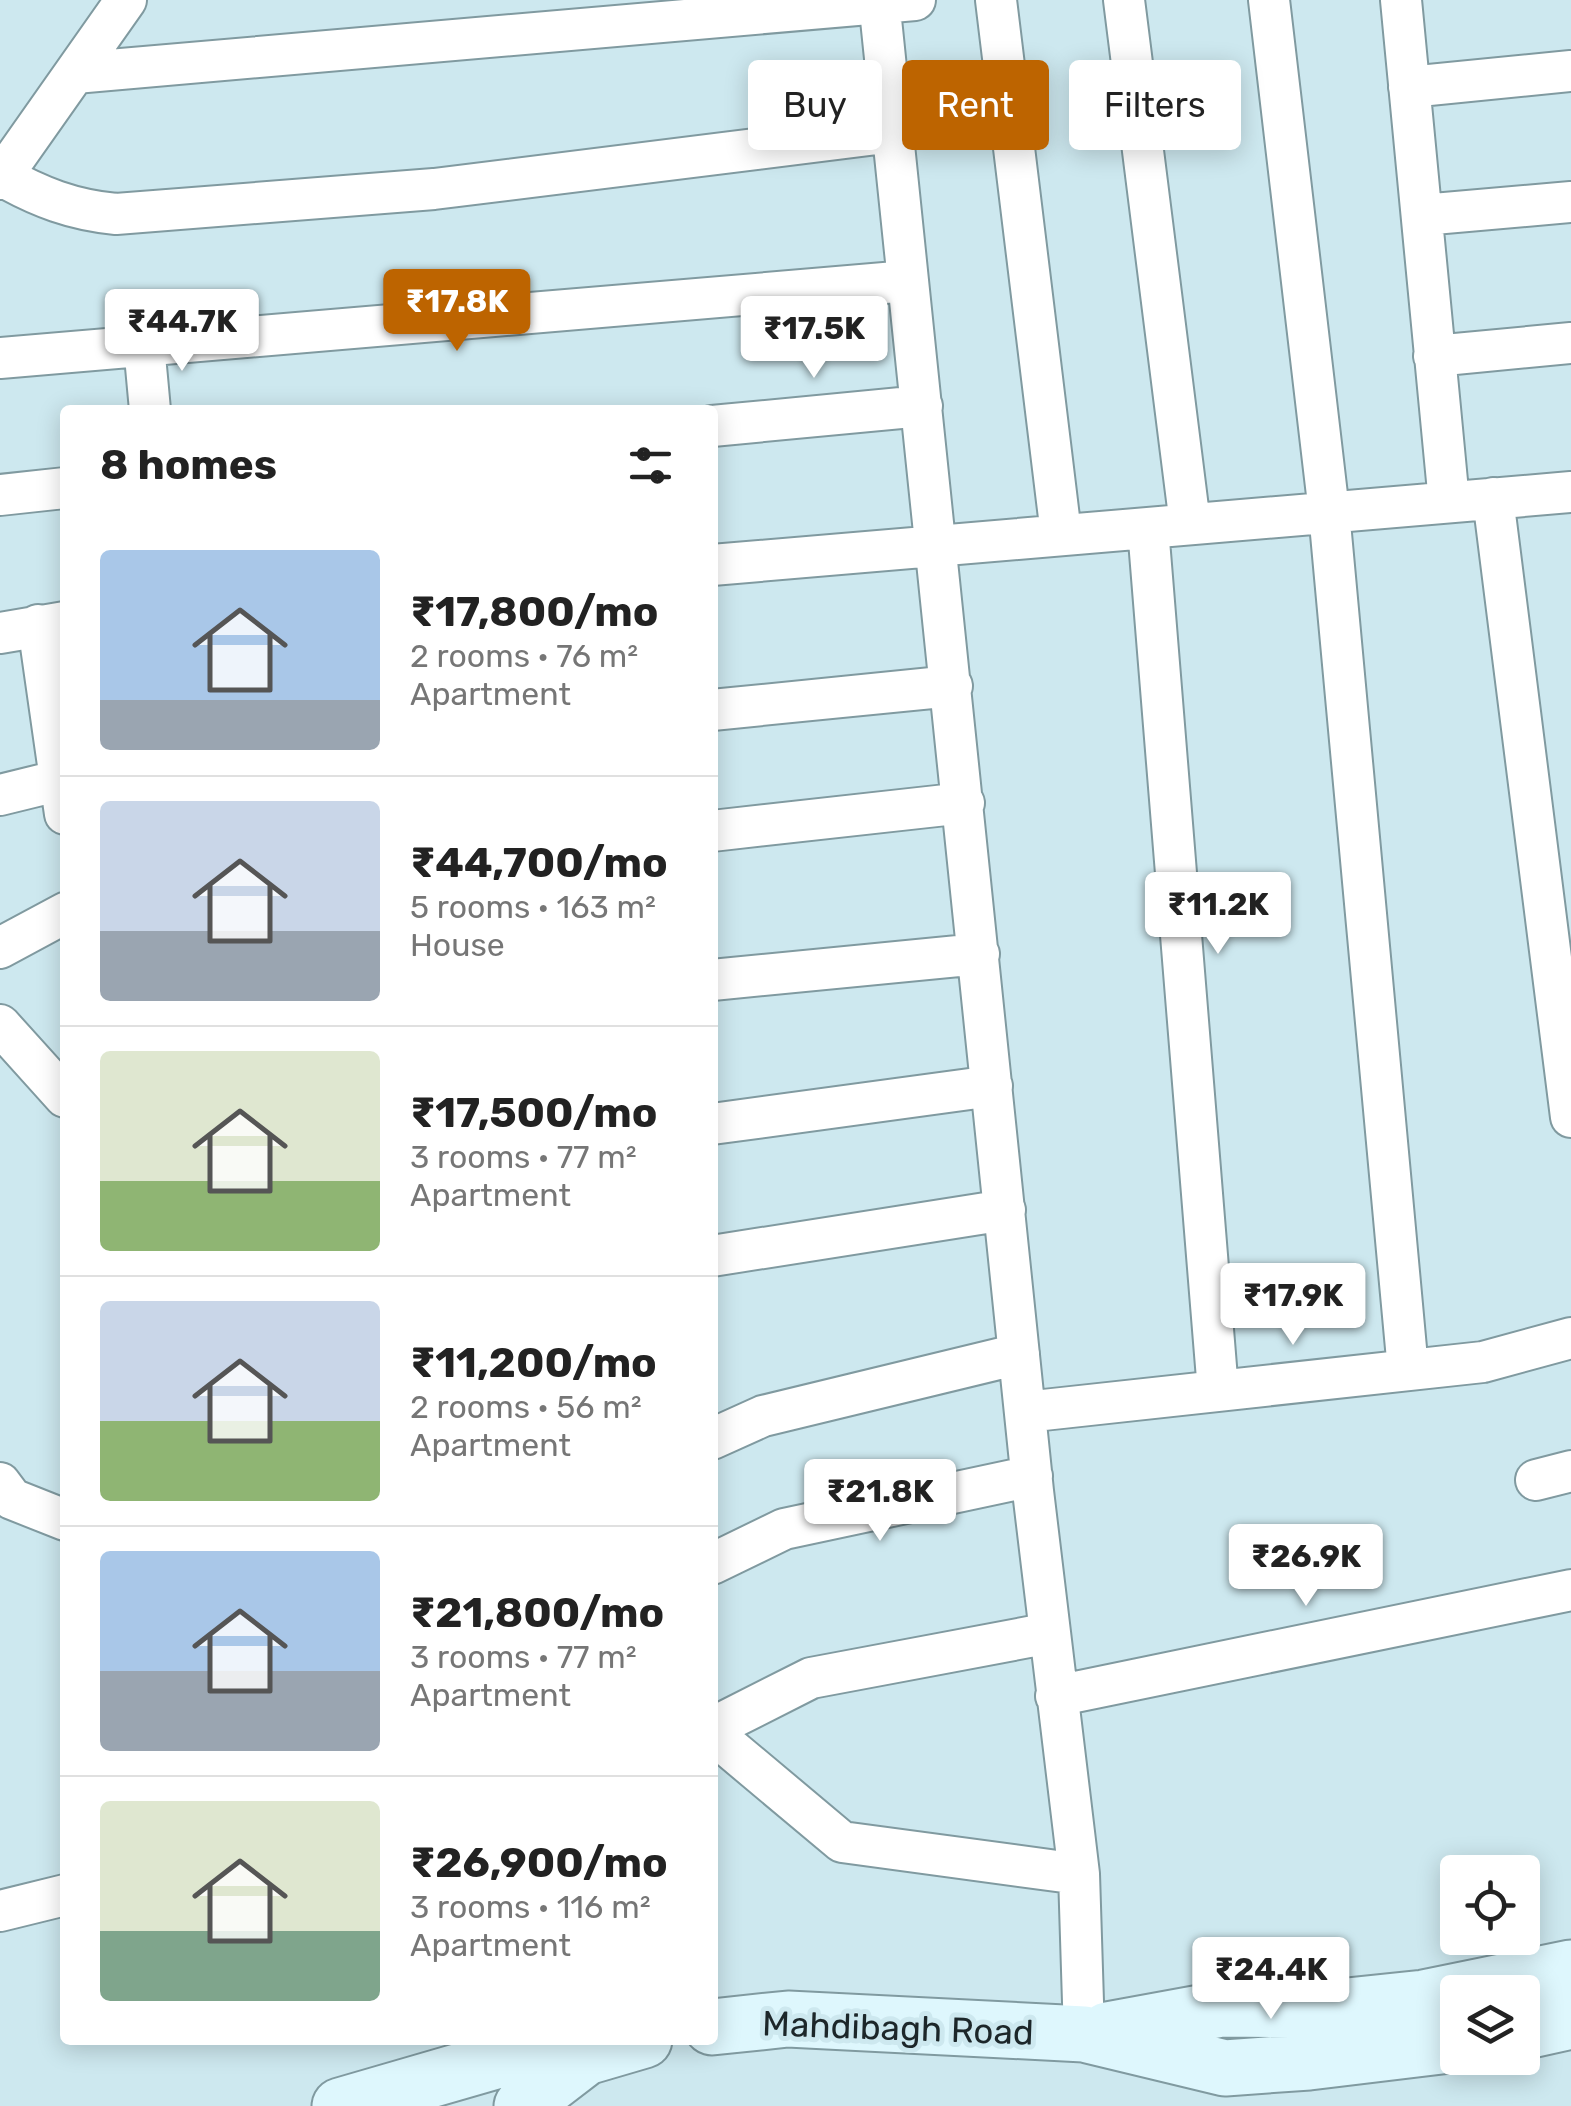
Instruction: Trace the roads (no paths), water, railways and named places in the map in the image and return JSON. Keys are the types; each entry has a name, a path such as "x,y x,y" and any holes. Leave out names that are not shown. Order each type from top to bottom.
{"street":[{"path":"126,0 1,177 38,196 86,211 116,214 434,188 893,132"},
{"path":"996,0 1060,534"},
{"path":"1124,0 1190,524"},
{"path":"1269,0 1329,512 1408,1370"},
{"path":"1401,0 1449,502"},
{"path":"74,73 891,1 893,132 1025,1412 1078,1874 1084,2034"},
{"path":"1409,87 1571,71"},
{"path":"1422,215 1571,202"},
{"path":"0,358 908,281"},
{"path":"1434,356 1571,343"},
{"path":"144,346 150,405"},
{"path":"718,425 922,406"},
{"path":"0,495 60,489"},
{"path":"718,564 1571,492"},
{"path":"1493,498 1571,1117"},
{"path":"1148,528 1218,1391"},
{"path":"34,627 60,774"},
{"path":"718,709 952,686"},
{"path":"0,795 60,791"},
{"path":"718,830 964,804"},
{"path":"0,948 60,916"},
{"path":"718,979 979,954"},
{"path":"0,1025 60,1087"},
{"path":"718,1123 992,1086"},
{"path":"718,1255 1004,1210"},
{"path":"1025,1412 1483,1362 1571,1338"},
{"path":"718,1436 763,1416 1020,1354"},
{"path":"718,1561 784,1529 1032,1476"},
{"path":"0,1483 12,1499 60,1518"},
{"path":"1056,1696 1571,1590"},
{"path":"718,1727 812,1678 1050,1632"},
{"path":"718,1735 842,1842 1078,1874"},
{"path":"0,1910 60,1896"},
{"name":"Mahdibagh Road","path":"1084,2034 1222,2009 1309,2010 1424,1998 1571,1968"},
{"name":"Mahdibagh Road","path":"718,2025 788,2019 1084,2034 1224,2068 1440,2046"},
{"path":"1540,2028 1571,2022"},
{"path":"340,2106 502,2059 586,2057 627,2045"},
{"path":"522,2106 586,2057"}]}
